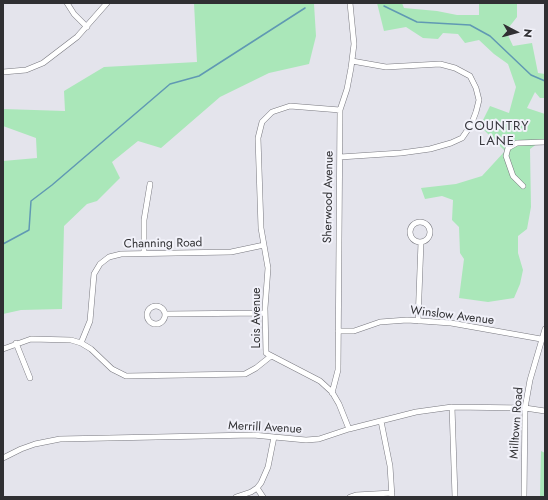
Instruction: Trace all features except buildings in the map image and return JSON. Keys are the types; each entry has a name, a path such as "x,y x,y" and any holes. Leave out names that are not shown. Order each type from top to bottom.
{"street":[{"path":"67,3 74,14 87,27"},
{"path":"3,72 26,70 43,63 67,46 87,27 107,3"},
{"name":"Sherwood Avenue","path":"332,393 338,370 340,110 347,89 354,44 350,3"},
{"path":"340,157 401,153 430,149 451,144 462,138 471,125 479,100 476,88 470,76 455,68 440,64 386,67 352,62"},
{"name":"Lois Avenue","path":"3,349 16,343 38,338 65,339 81,343 96,352 112,369 126,376 245,374 256,368 271,356 266,353 265,313 268,268 261,228 258,138 262,122 272,112 290,106 340,110"},
{"path":"523,186 513,176 506,156 508,148 517,143 545,142"},
{"path":"144,254 144,231 150,184"},
{"path":"418,321 421,242"},
{"name":"Channing Road","path":"81,343 90,321 92,311 92,280 96,268 104,260 115,255 218,253 231,252 264,245"},
{"path":"165,314 265,313"},
{"name":"Winslow Avenue","path":"338,331 354,331 380,322 407,320 450,323 541,339"},
{"name":"Milltown Road","path":"524,497 526,408 530,380 545,329"},
{"path":"16,343 30,378"},
{"path":"271,356 320,381 332,393 339,404 349,429"},
{"path":"452,407 455,497"},
{"name":"Merrill Avenue","path":"3,458 35,444 60,439 253,435 292,440 319,439 349,429 416,412 452,407 526,408 545,411"},
{"path":"350,497 356,495 392,495 390,466 380,422"},
{"path":"236,497 242,496 257,488 264,477 268,468 274,437"},
{"path":"257,488 263,497"}],"green space":[{"path":"194,3 314,4 316,36 309,64 269,73 220,97 161,148 138,141 112,162 120,178 97,201 87,204 64,226 62,309 21,310 3,314 3,161 37,158 36,138 3,126 3,109 65,111 64,91 104,67 197,62"},
{"path":"377,3 402,3 404,8 437,11 457,15 479,15 479,3 517,3 517,17 506,31 513,46 532,43 538,73 545,74 545,98 540,98 535,92 527,108 545,114 545,138 530,149 531,207 527,229 518,236 518,253 523,270 520,284 514,298 488,302 459,298 464,259 460,253 459,227 452,220 453,200 442,196 425,199 421,188 456,184 482,176 505,151 480,126 490,106 509,113 516,87 508,64 494,54 479,40 465,43 458,34 443,33 438,39 423,38 406,27 384,31"},
{"path":"541,451 545,453 545,497 540,497"}],"waterway":[{"path":"384,6 417,22 470,25 490,36 531,75 545,81"},
{"path":"3,244 29,230 31,201 52,185 170,84 199,76 305,8"}],"district":[{"name":"COUNTRY LANE","path":"497,134"}]}
